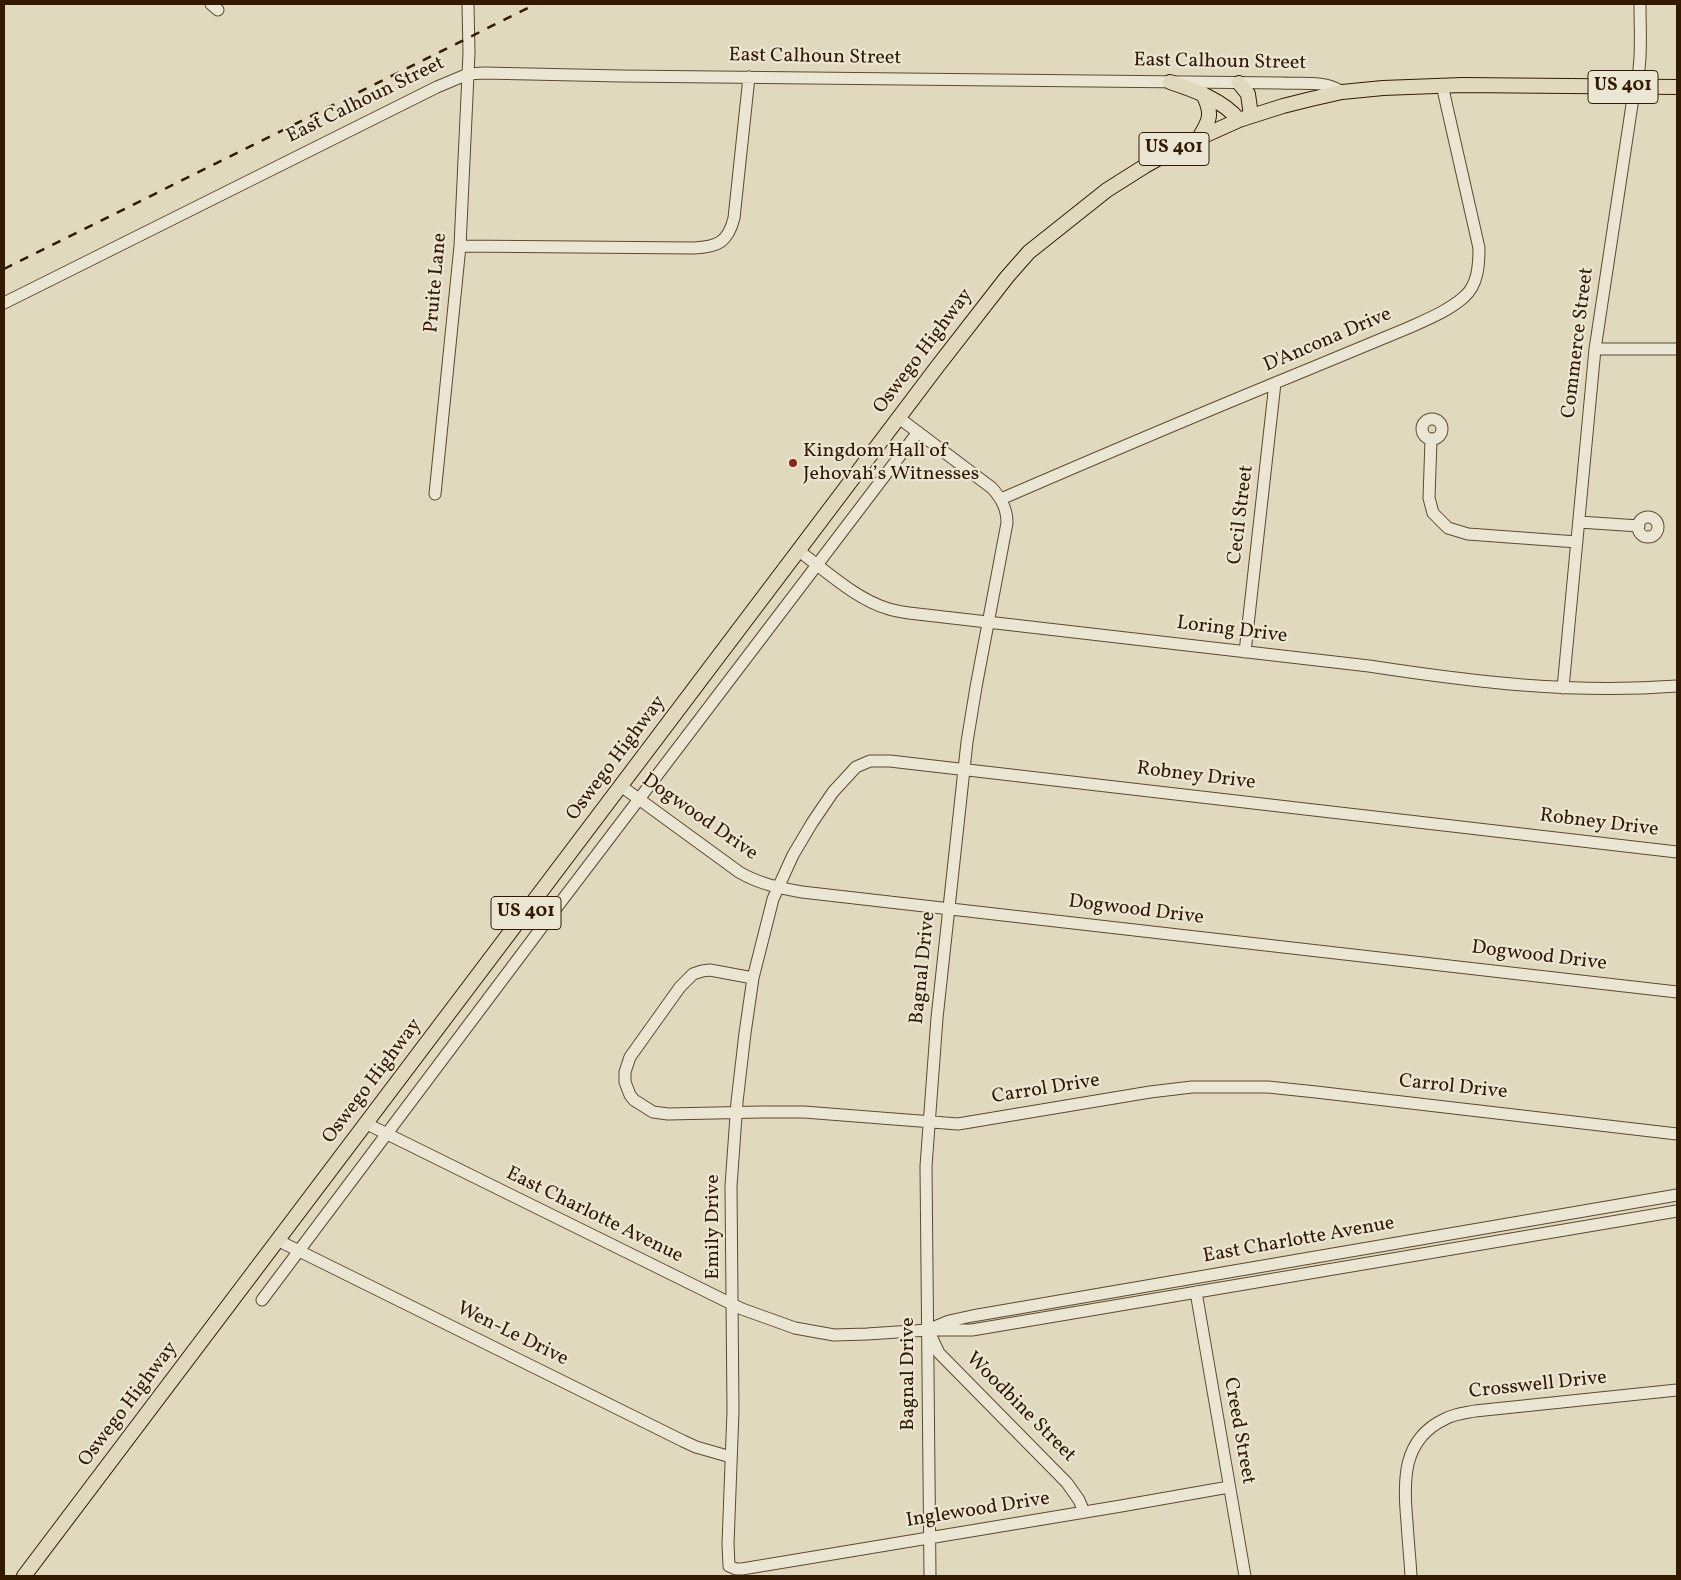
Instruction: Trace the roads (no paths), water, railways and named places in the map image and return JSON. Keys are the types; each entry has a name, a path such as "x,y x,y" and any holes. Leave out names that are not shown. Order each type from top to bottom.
{"main road":[{"path":"1170,82 1203,94 1245,118 1248,94 1239,83"},
{"name":"East Calhoun Street","path":"1342,92 1391,87 1442,85 1677,87"},
{"name":"Oswego Highway","path":"24,1576 983,307 1030,252 1107,190 1179,146 1245,118 1283,106 1342,92"},
{"path":"1199,138 1207,126 1210,112 1203,94"}],"street":[{"name":"Pruite Lane","path":"435,494 460,246 468,74 468,4"},
{"name":"Commerce Street","path":"1563,688 1595,349 1632,98 1641,60 1640,4"},
{"name":"East Calhoun Street","path":"4,303 428,91 468,74 1239,83 1326,85 1336,87 1342,92"},
{"path":"460,246 707,248 721,242 729,232 734,218 749,77"},
{"name":"D'Ancona Drive","path":"1001,499 1153,433 1442,313 1452,307 1471,290 1479,264 1479,248 1442,85"},
{"path":"1595,349 1677,350"},
{"name":"Cecil Street","path":"1244,652 1276,383"},
{"path":"899,418 992,488 1001,499"},
{"name":"Oswego Highway","path":"262,1300 918,432"},
{"path":"1431,440 1428,498 1434,513 1448,528 1468,534 1577,542"},
{"name":"Bagnal Drive","path":"930,1576 926,1166 928,1122 949,908 971,715 1007,533 1007,515 1001,499"},
{"path":"1579,522 1638,526"},
{"name":"Loring Drive","path":"799,551 854,591 889,609 909,613 1369,666 1519,686 1617,690 1677,686"},
{"name":"Robney Drive","path":"777,888 793,855 833,792 856,768 870,761 879,760 1677,852"},
{"name":"Dogwood Drive","path":"621,786 739,872 755,881 777,888 1677,992"},
{"name":"Emily Drive","path":"732,1568 728,1562 731,1457 731,1186 736,1113 753,978 777,888"},
{"name":"Carrol Drive","path":"753,978 710,970 702,970 692,974 680,987 630,1057 625,1072 625,1082 634,1100 653,1112 668,1114 804,1112 958,1124 1150,1092 1192,1087 1239,1086 1336,1094 1677,1134"},
{"name":"East Charlotte Avenue","path":"366,1124 732,1304 778,1323 824,1334 972,1330 1677,1211"},
{"name":"East Charlotte Avenue","path":"928,1330 949,1321 972,1316 1677,1196"},
{"name":"Wen-Le Drive","path":"279,1240 683,1441 696,1447 731,1457"},
{"name":"Creed Street","path":"1196,1292 1245,1576"},
{"name":"Woodbine Street","path":"928,1330 939,1353 1067,1483 1079,1500 1084,1512"},
{"name":"Crosswell Drive","path":"1411,1576 1405,1480 1409,1459 1415,1446 1435,1424 1455,1415 1677,1390"},
{"name":"Inglewood Drive","path":"732,1568 742,1569 1229,1487"}],"railway":[{"path":"4,269 536,4"}],"place":[{"name":"Kingdom Hall of Jehovah’s Witnesses","path":"793,463"}]}
